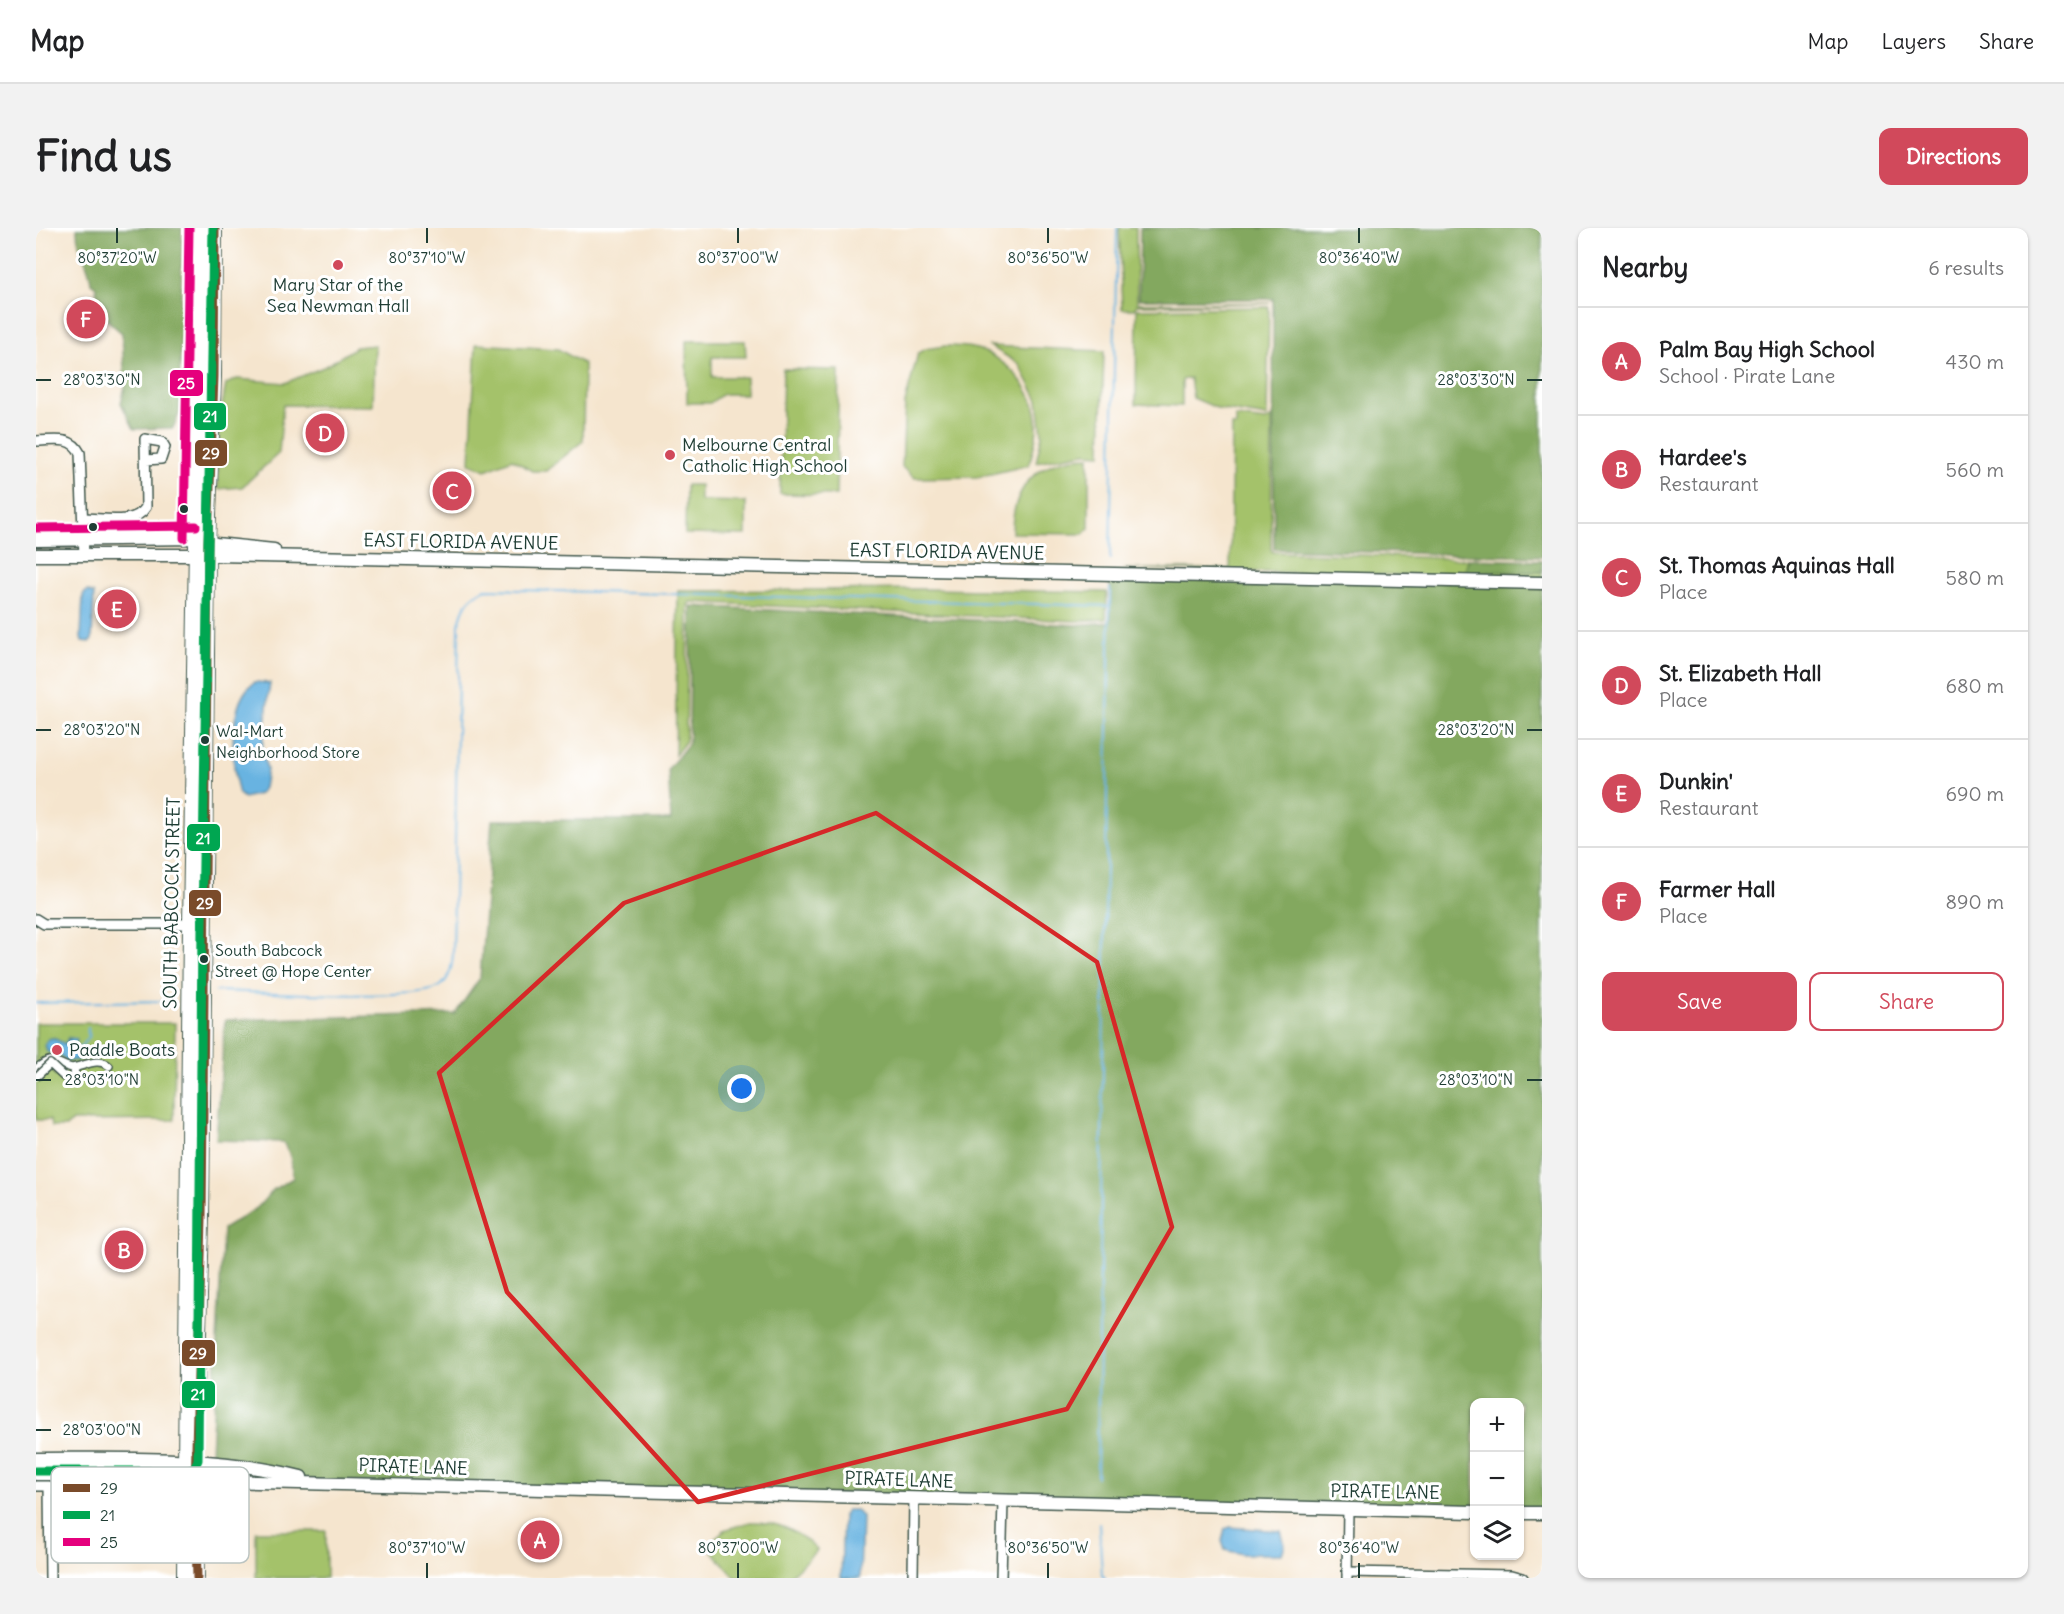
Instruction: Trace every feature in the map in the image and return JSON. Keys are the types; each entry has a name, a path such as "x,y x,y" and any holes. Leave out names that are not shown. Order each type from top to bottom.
{"main road":[{"name":"SOUTH BABCOCK STREET","path":"191,1467 202,547 201,228"},
{"name":"SOUTH BABCOCK STREET","path":"202,547 214,376 215,228"},
{"name":"SOUTH BABCOCK STREET","path":"184,1578 185,1563"},
{"name":"SOUTH BABCOCK STREET","path":"196,1563 197,1578"}],"street":[{"path":"36,441 69,440 76,444 80,453 84,556"},
{"path":"84,518 132,519 142,515 146,507 146,460"},
{"path":"36,540 84,538 202,547"},
{"path":"36,555 84,556 202,547"},
{"name":"EAST FLORIDA AVENUE","path":"202,547 352,557 1542,583"},
{"path":"36,919 44,924 196,925"},
{"path":"37,1070 54,1059 64,1066 75,1068 90,1061 104,1062 109,1066"},
{"path":"37,1070 50,1064 65,1076"},
{"path":"73,1083 75,1068"},
{"name":"PIRATE LANE","path":"36,1459 191,1460 270,1469 323,1482"},
{"name":"PIRATE LANE","path":"36,1474 51,1474"},
{"name":"PIRATE LANE","path":"249,1481 1470,1512"},
{"path":"36,1486 49,1486 50,1578"},
{"path":"913,1578 914,1498"},
{"path":"1001,1578 1003,1501"},
{"path":"1348,1509 1347,1575 1512,1575 1523,1578"},
{"path":"1524,1513 1542,1514"}],"highlighted area":[{"path":"876,813 1097,962 1172,1227 1067,1409 698,1502 507,1292 439,1073 624,903"}],"green space":[{"path":"77,228 182,228 180,412 173,428 134,429 121,403 125,387 122,333 102,314 96,287 91,283 79,243"},
{"path":"1119,228 1136,228 1137,302 1139,303 1270,303 1137,305 1134,309 1122,309"},
{"path":"1140,228 1542,228 1542,557 1274,549 1273,299 1139,299"},
{"path":"1269,307 1267,417 1219,409 1193,398 1190,378 1182,380 1182,406 1136,404 1137,309"},
{"path":"686,341 745,341 746,357 712,357 712,377 746,377 746,394 723,394 710,403 687,403"},
{"path":"476,344 558,349 584,364 583,441 546,471 532,471 512,459 486,470 470,463"},
{"path":"375,345 373,406 283,405 279,453 242,487 218,489 219,422 226,384 237,379 285,383 326,366 356,347"},
{"path":"945,346 969,347 988,353 1017,376 1030,396 1037,419 1036,437 1029,465 978,477 914,478 902,467 905,403 918,353 925,349"},
{"path":"990,346 1104,351 1101,454 1085,453 1036,462 1042,435 1038,400 1019,364"},
{"path":"783,369 839,370 836,495 780,494"},
{"path":"1236,417 1266,421 1272,417 1271,549 1273,552 1468,559 1467,571 1542,572 1542,578 1124,569 1230,569 1232,426 1236,426"},
{"path":"1089,457 1089,528 1083,534 1012,533 1017,500 1032,477 1057,462"},
{"path":"686,485 700,485 700,501 746,502 746,535 685,534"},
{"path":"1468,559 1542,561 1542,572 1466,571"},
{"path":"1110,574 1542,583 1542,1513 1524,1513 1524,1398 1470,1398 1470,1512 323,1482 249,1469 249,1467 216,1463 211,1452 223,1229 257,1208 274,1189 293,1178 290,1155 283,1142 216,1140 225,1020 455,1014 480,978 492,820 671,820 668,769 689,743 691,606 1076,625 1110,622"},
{"path":"922,589 1107,592 1106,619 1076,621 690,602 688,606 686,741 675,755 678,591"},
{"path":"36,1023 175,1023 174,1120 72,1121 66,1127 51,1127 50,1120 36,1120"},
{"path":"750,1522 769,1523 786,1528 802,1537 817,1550 788,1578 736,1578 707,1546 724,1530"},
{"path":"256,1531 326,1531 326,1578 256,1578"}],"water":[{"path":"87,591 94,594 92,640 89,642 82,641 81,637 83,595"},
{"path":"255,682 270,683 262,750 267,769 264,788 259,794 244,798 239,794 236,782 234,734 240,703 246,691"},
{"path":"53,1038 65,1044 68,1038 69,1041 70,1038 77,1039 75,1046 82,1049 83,1057 88,1059 67,1061 57,1053 47,1052 45,1044 48,1039"},
{"path":"847,1510 856,1510 862,1517 860,1578 841,1578 843,1515"},
{"path":"1230,1527 1281,1531 1285,1545 1282,1554 1242,1554 1225,1550 1222,1541 1225,1529"}],"waterway":[{"path":"1110,559 1117,228"},
{"path":"1097,1477 1110,588"},
{"path":"216,991 333,995 400,994 425,991 439,987 446,981 453,954 459,625 467,603 486,589 1110,606"},
{"path":"36,1003 168,1001"},
{"path":"80,1048 88,1037 88,1028"},
{"path":"1099,1523 1102,1575 1105,1578"}],"transit line":[{"name":"25","path":"184,538 189,228"},
{"name":"21","path":"194,1467 198,1460 202,925 213,228"},
{"name":"29","path":"196,1467 202,1218 208,542 214,376 215,228"},
{"name":"25","path":"36,528 196,526"},
{"name":"21","path":"36,1471 51,1471"},
{"name":"29","path":"197,1563 197,1578"}],"place":[{"name":"Mary Star of the Sea Newman Hall","path":"338,265"},
{"name":"Farmer Hall","path":"86,319"},
{"name":"St. Elizabeth Hall","path":"325,433"},
{"name":"Melbourne Central Catholic High School","path":"670,455"},
{"name":"St. Thomas Aquinas Hall","path":"452,491"},
{"name":"Dunkin'","path":"117,609"},
{"name":"Wal-Mart Neighborhood Store","path":"205,740"},
{"name":"South Babcock Street @ Hope Center","path":"204,959"},
{"name":"Paddle Boats","path":"57,1050"},
{"name":"Hardee's","path":"124,1250"},
{"name":"Palm Bay High School","path":"540,1540"}]}
